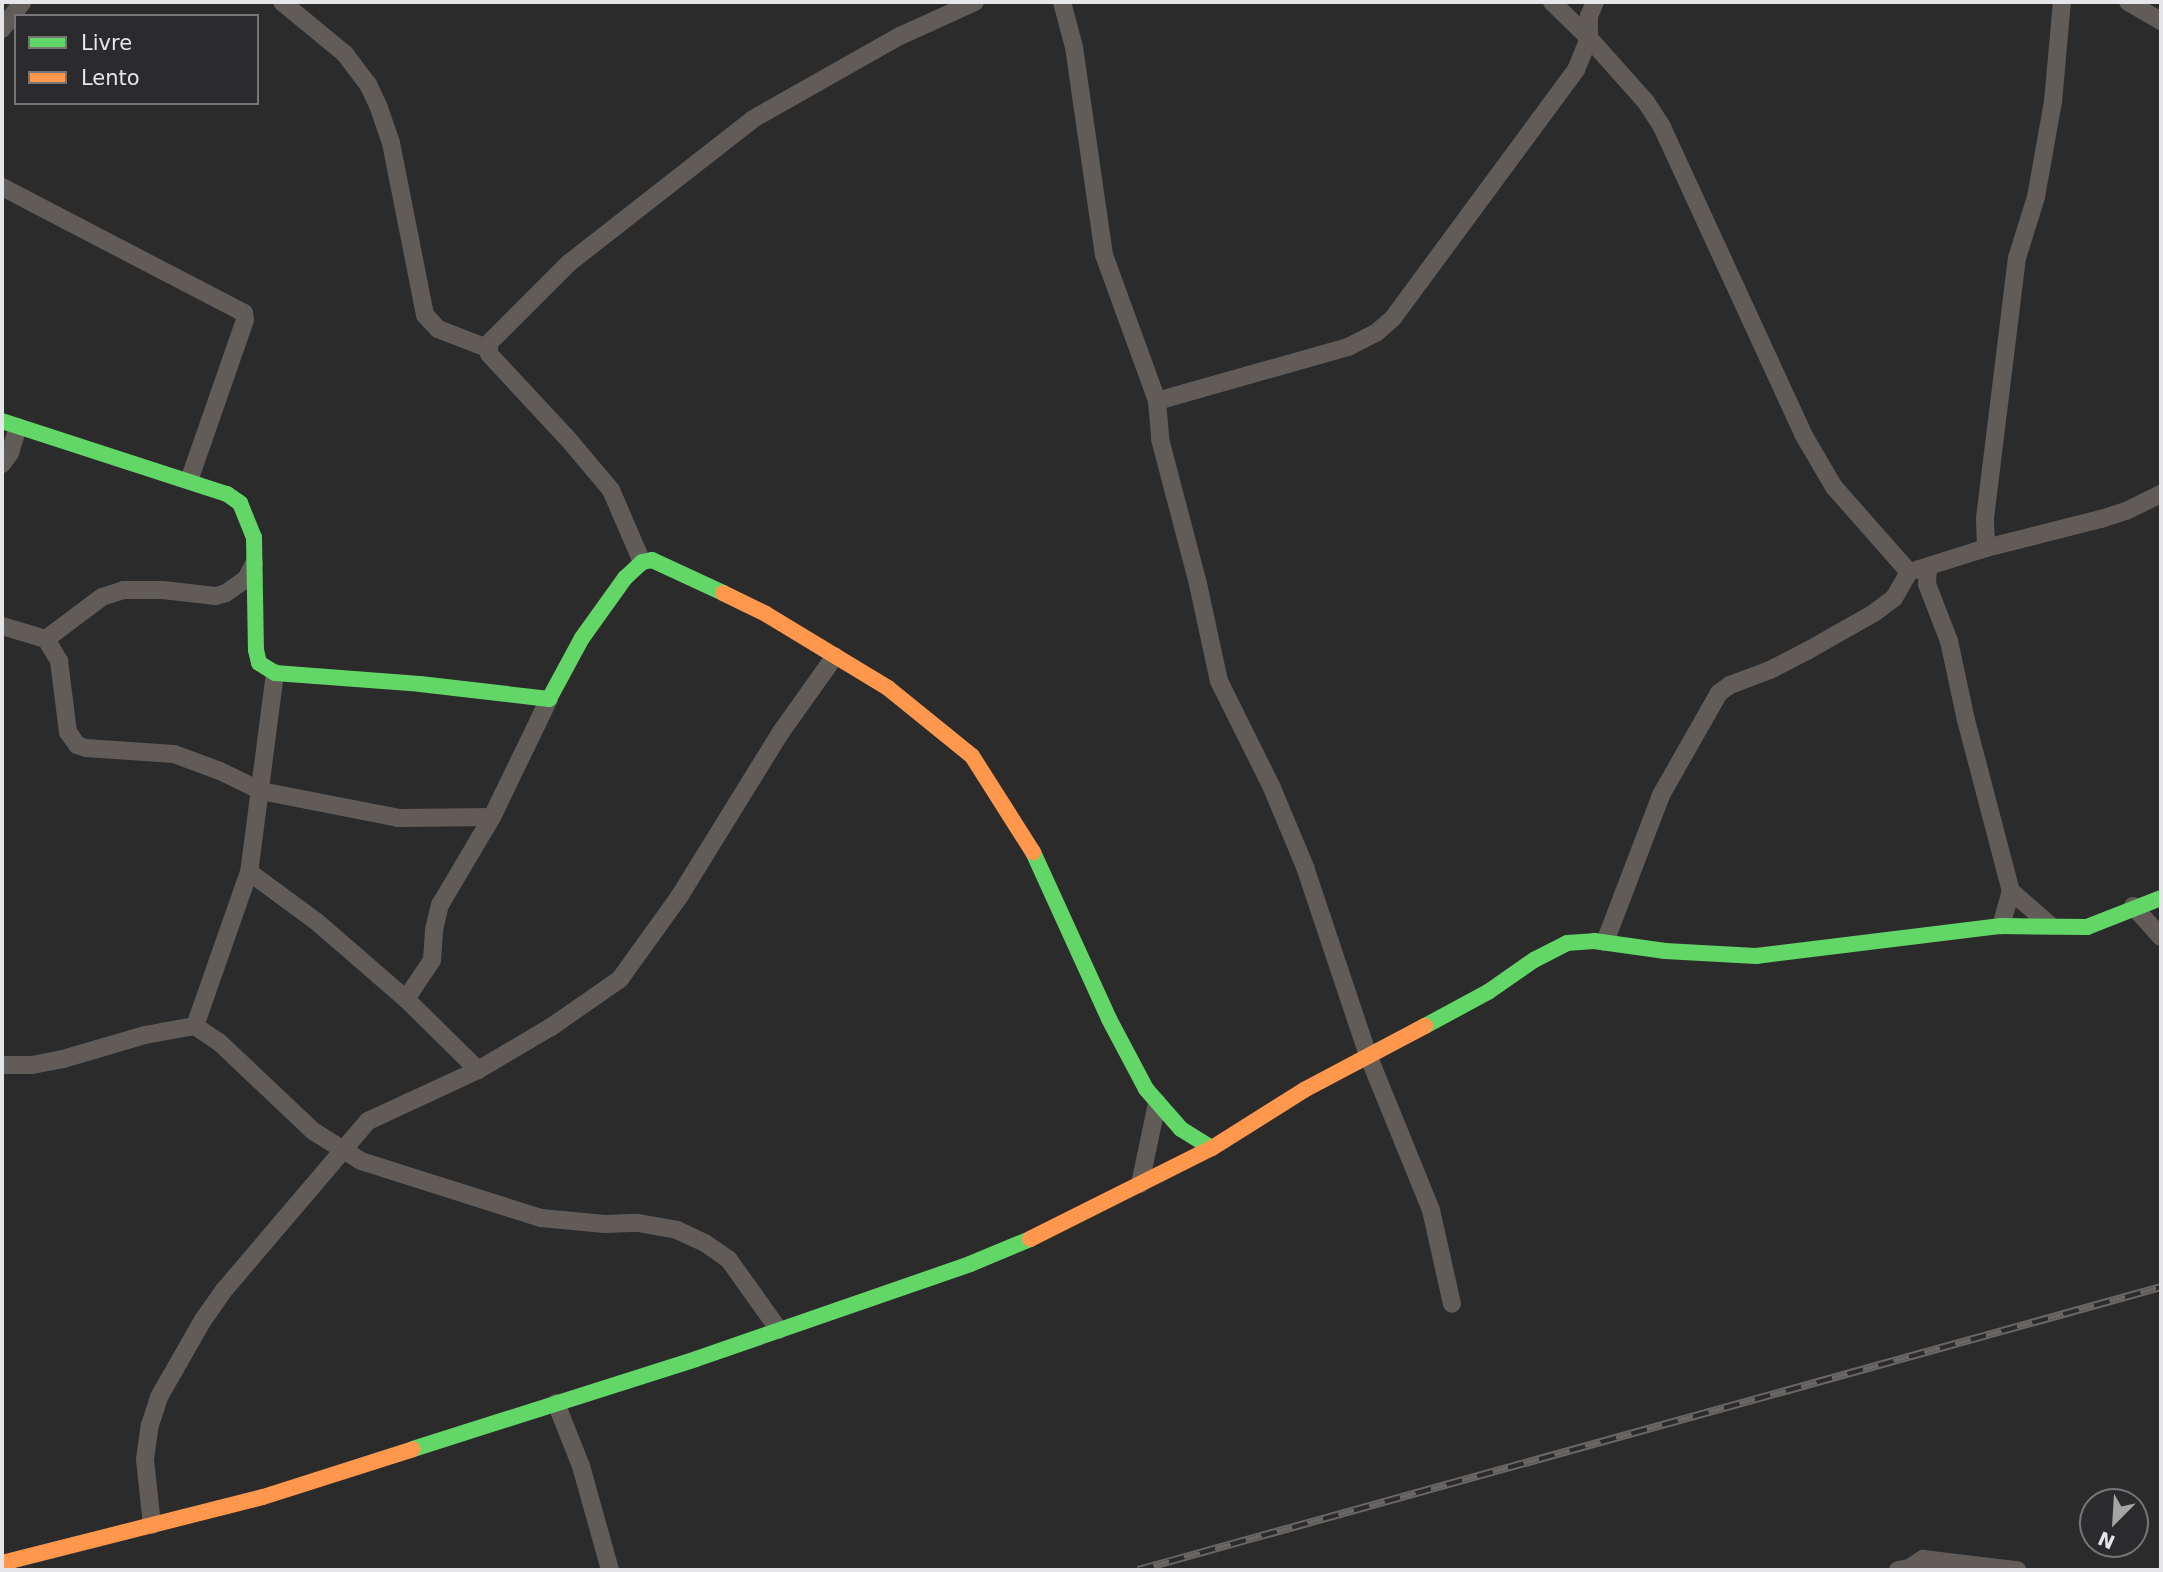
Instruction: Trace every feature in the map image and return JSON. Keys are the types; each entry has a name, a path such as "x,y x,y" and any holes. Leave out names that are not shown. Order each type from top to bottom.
{"street":[{"path":"2,29 22,2"},
{"path":"282,2 345,54 368,84 379,108 391,143 425,315 438,329 487,348"},
{"path":"487,348 569,263 753,119 900,36 975,2"},
{"path":"1062,2 1074,47 1104,255 1157,401 1160,439 1219,681 1272,788 1306,867 1368,1055 1431,1210 1452,1304"},
{"path":"1552,2 1589,37 1646,102 1662,127 1803,434 1834,487 1909,572"},
{"path":"1157,401 1348,347 1377,332 1413,294 1568,80 1589,37 1589,16 1595,2"},
{"path":"1986,548 1985,518 2017,258 2036,197 2053,102 2063,2"},
{"path":"2128,2 2161,21"},
{"path":"2,187 244,313 245,320 189,481"},
{"path":"487,348 489,355 611,490 642,562"},
{"path":"2,464 9,453 10,424 227,494 240,503 254,537 256,650 259,663 275,673 420,684 549,699"},
{"path":"1605,942 1661,795 1718,693 1730,685 1770,670 1874,613 1894,598 1909,572 1986,548 2101,519 2126,511 2161,494"},
{"path":"406,999 432,960 433,930 440,905 492,817 582,638 625,578 642,562 652,561 766,614 888,688 958,744 981,769 1034,854 1109,1019 1146,1088 1181,1129 1212,1149"},
{"path":"46,639 102,597 124,590 163,590 216,596 226,593 246,579 254,564"},
{"path":"1928,568 1927,584 1949,641 1966,720 2011,891 2001,926"},
{"path":"2,626 46,639 59,661 68,732 77,745 86,748 174,754 220,771 261,791 398,818 492,817"},
{"path":"152,1525 145,1459 150,1425 159,1397 203,1320 225,1289 368,1121 478,1070 551,1027 620,979 678,897 781,732 835,656"},
{"path":"195,1026 249,872 275,673"},
{"path":"249,872 317,922 406,999 478,1070"},
{"path":"2011,891 2051,926"},
{"path":"2,1563 263,1497 779,1330 970,1264 1030,1239 1212,1149 1304,1090 1488,992 1534,960 1567,943 1605,942 1665,951 1756,956 2001,926 2087,927 2133,906 2161,898"},
{"path":"2133,906 2161,937"},
{"path":"2,1065 32,1065 64,1059 145,1035 195,1026 219,1042 313,1130 343,1151 382,1171 541,1218 638,1223 677,1230 705,1243 729,1260 779,1330"},
{"path":"1140,1184 1157,1103"},
{"path":"556,1403 581,1466 610,1570"},
{"path":"1898,1570 1909,1568 1923,1559 2017,1570"}],"railway":[{"path":"1138,1570 2161,1287"}],"traffic: fast":[{"path":"2,421 227,494 240,503 254,537 256,650 259,663 275,673 420,684 549,699 582,638 625,578 642,562 652,560 723,593"},
{"path":"1033,852 1109,1019 1146,1089 1181,1129 1212,1148"},
{"path":"1425,1026 1488,992 1534,960 1567,943 1594,941 1665,951 1756,956 2001,926 2087,927 2161,898"},
{"path":"413,1449 696,1359 970,1264 1030,1239"}],"traffic: slow":[{"path":"723,593 766,614 888,688 972,756 1033,852"},
{"path":"1030,1239 1212,1148 1304,1090 1425,1026"},
{"path":"2,1563 263,1497 413,1449"}]}
